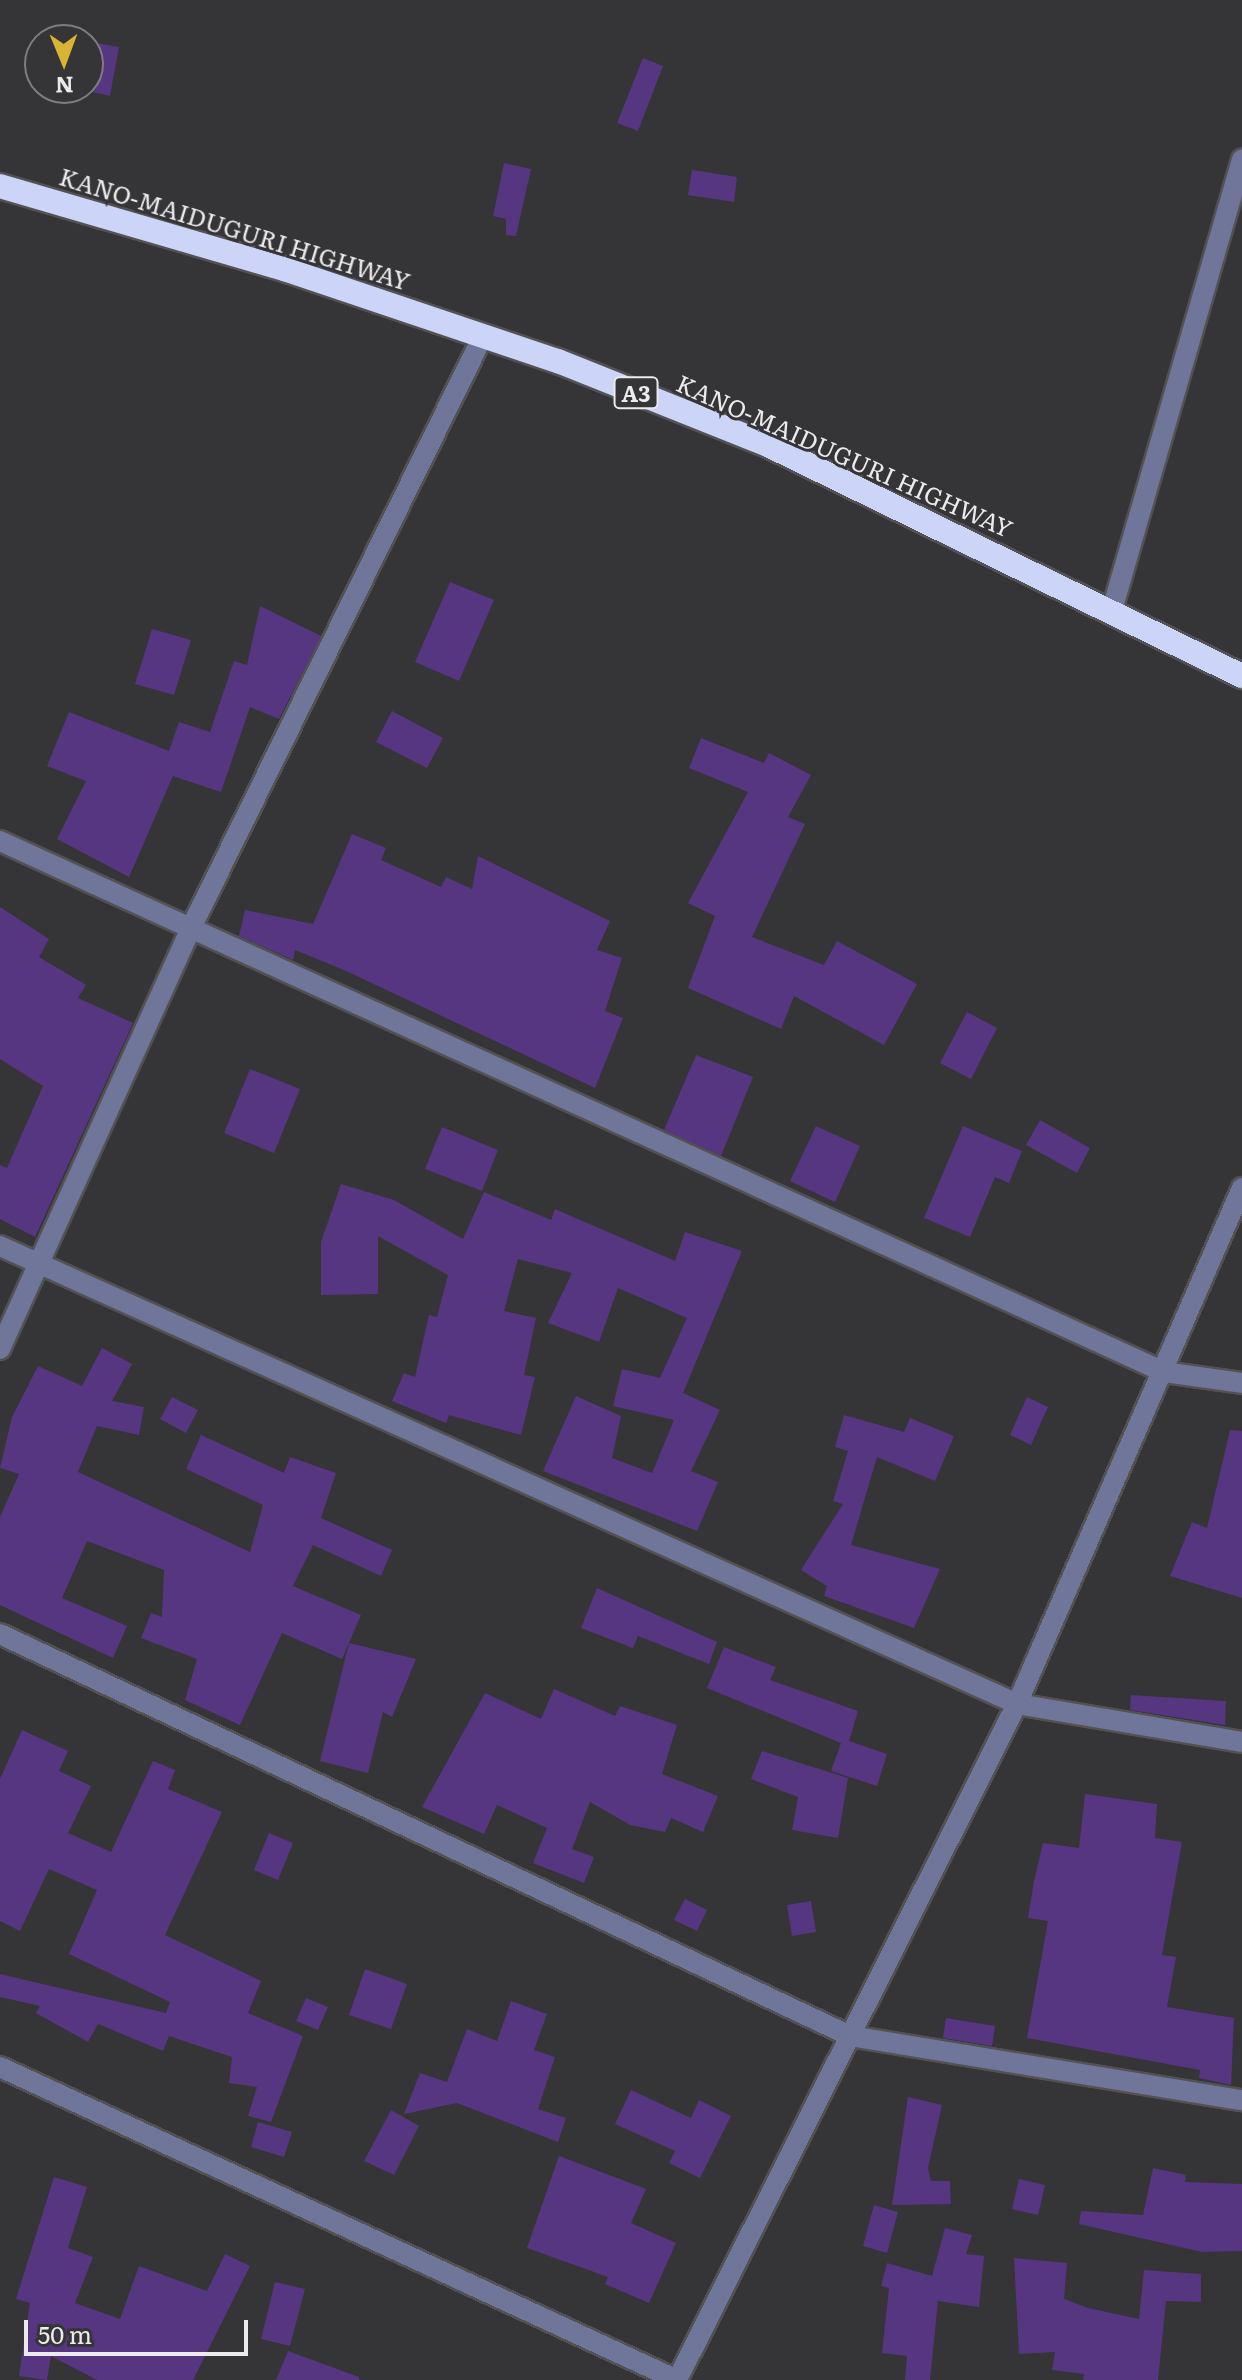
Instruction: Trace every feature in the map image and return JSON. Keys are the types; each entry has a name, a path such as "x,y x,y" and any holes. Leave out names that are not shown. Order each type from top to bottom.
{"highway":[{"name":"KANO-MAIDUGURI HIGHWAY","path":"0,186 483,336 770,446 1242,676"}],"street":[{"path":"1112,610 1242,159"},
{"path":"0,1349 191,928 483,336"},
{"path":"0,841 1164,1372 1242,1383"},
{"path":"0,2067 677,2380 1017,1704 1242,1188"},
{"path":"0,1246 1017,1704 1242,1742"},
{"path":"0,1634 850,2036 1242,2100"}],"building":[{"path":"104,44 119,47 110,96 104,95"},
{"path":"643,58 663,66 638,131 617,123"},
{"path":"504,163 531,169 516,236 506,235 506,219 493,216"},
{"path":"692,170 737,177 734,202 688,195"},
{"path":"450,582 494,600 459,681 415,662"},
{"path":"260,606 321,636 279,719 250,707 221,792 173,776 129,877 57,839 86,781 47,766 69,712 169,751 179,722 210,732 234,661 247,665"},
{"path":"152,629 191,640 174,695 135,684"},
{"path":"392,711 443,738 427,768 376,742"},
{"path":"701,738 764,763 769,753 811,775 788,817 805,824 752,937 824,965 837,941 917,984 884,1045 794,996 781,1029 688,988 715,916 688,903 748,792 689,768"},
{"path":"352,834 386,848 381,860 441,887 446,877 472,889 478,856 610,921 597,950 622,958 605,1011 623,1018 595,1088 344,970 295,950 293,960 239,936 245,910 313,924"},
{"path":"0,907 49,939 39,957 86,985 78,998 133,1023 35,1237 0,1219 0,1165 7,1168 43,1086 0,1059"},
{"path":"967,1012 997,1028 971,1079 940,1063"},
{"path":"696,1055 753,1077 721,1156 664,1130"},
{"path":"250,1069 300,1089 274,1153 224,1133"},
{"path":"1040,1120 1090,1148 1077,1173 1026,1145"},
{"path":"816,1126 860,1146 835,1202 790,1181"},
{"path":"963,1126 1022,1151 1009,1183 995,1177 970,1237 924,1218"},
{"path":"442,1127 498,1150 482,1191 425,1169"},
{"path":"341,1184 394,1200 463,1239 484,1192 551,1220 555,1209 675,1261 685,1232 742,1251 683,1393 720,1410 691,1471 718,1482 697,1531 543,1471 576,1396 621,1416 612,1458 652,1473 674,1420 613,1406 622,1369 660,1378 687,1318 618,1288 599,1342 548,1323 572,1273 518,1259 504,1311 536,1318 524,1375 535,1377 521,1435 449,1415 446,1423 392,1401 404,1373 415,1377 429,1315 437,1317 448,1275 378,1236 378,1294 321,1295 321,1242"},
{"path":"102,1348 132,1364 112,1401 144,1407 139,1435 97,1426 78,1472 250,1552 263,1505 186,1469 201,1435 284,1473 290,1457 336,1473 321,1518 392,1550 381,1576 313,1545 293,1586 361,1615 342,1659 282,1633 240,1725 185,1700 197,1659 141,1638 151,1613 162,1617 164,1570 87,1541 62,1598 127,1626 113,1658 0,1605 0,1517 19,1474 0,1468 12,1417 38,1366 82,1386"},
{"path":"172,1397 198,1410 186,1433 160,1419"},
{"path":"1027,1397 1048,1407 1031,1445 1010,1435"},
{"path":"844,1415 904,1432 910,1418 954,1436 935,1481 877,1457 851,1545 940,1569 914,1628 824,1596 827,1586 801,1570 843,1504 833,1501 848,1451 835,1447"},
{"path":"1230,1430 1242,1431 1242,1598 1170,1576 1192,1522 1207,1528"},
{"path":"597,1588 717,1642 709,1664 638,1636 633,1648 581,1628"},
{"path":"349,1643 416,1659 392,1717 383,1712 368,1773 320,1761"},
{"path":"724,1647 776,1667 770,1680 858,1711 849,1741 887,1754 877,1786 831,1771 841,1743 707,1688"},
{"path":"554,1689 615,1716 620,1706 677,1725 662,1774 718,1796 703,1832 671,1818 665,1832 630,1825 590,1802 572,1849 594,1857 584,1883 533,1863 547,1828 497,1805 484,1834 422,1807 485,1693 541,1719"},
{"path":"1131,1695 1226,1701 1225,1725 1130,1710"},
{"path":"22,1730 68,1751 59,1771 91,1786 68,1833 111,1852 153,1761 175,1770 168,1789 222,1812 165,1935 261,1981 248,2013 303,2036 271,2122 248,2116 257,2087 229,2083 232,2057 169,2036 163,2051 98,2024 88,2042 36,2013 40,2006 0,1997 0,1974 166,2013 170,2002 69,1954 97,1890 49,1869 20,1931 0,1921 0,1779"},
{"path":"762,1751 848,1778 838,1838 792,1830 798,1797 751,1779"},
{"path":"1085,1794 1157,1804 1155,1838 1182,1842 1162,1955 1176,1957 1167,2007 1234,2018 1231,2085 1199,2078 1200,2070 1027,2038 1048,1921 1028,1918 1043,1843 1079,1848"},
{"path":"269,1833 293,1843 278,1880 254,1870"},
{"path":"685,1899 707,1910 697,1931 674,1920"},
{"path":"811,1901 816,1932 792,1936 787,1905"},
{"path":"365,1969 407,1984 391,2029 349,2015"},
{"path":"306,1998 328,2007 318,2030 296,2021"},
{"path":"511,2001 547,2014 534,2050 555,2057 538,2109 566,2118 558,2142 457,2103 404,2114 420,2073 447,2082 467,2029 497,2041"},
{"path":"946,2018 995,2026 992,2046 943,2038"},
{"path":"631,2090 691,2118 699,2100 731,2116 700,2178 669,2163 675,2151 615,2124"},
{"path":"908,2097 942,2105 928,2168 931,2181 950,2181 951,2204 892,2205"},
{"path":"391,2110 419,2126 394,2175 364,2161"},
{"path":"258,2122 292,2132 284,2157 251,2147"},
{"path":"559,2156 646,2189 631,2223 676,2243 649,2303 605,2284 608,2277 527,2248"},
{"path":"1153,2168 1186,2175 1185,2182 1242,2184 1242,2251 1202,2252 1079,2224 1081,2211 1143,2215"},
{"path":"54,2177 87,2187 68,2248 93,2257 75,2303 120,2319 139,2266 207,2291 225,2254 250,2266 193,2380 97,2380 51,2356 47,2380 19,2376 30,2303 16,2299"},
{"path":"1019,2179 1045,2185 1038,2215 1012,2209"},
{"path":"874,2205 898,2212 887,2253 863,2246"},
{"path":"945,2228 972,2235 966,2254 984,2256 979,2307 938,2301 930,2380 905,2380 907,2356 882,2353 889,2288 881,2286 887,2263 932,2276"},
{"path":"1014,2258 1067,2263 1064,2299 1088,2308 1139,2319 1144,2270 1201,2274 1201,2302 1166,2301 1158,2380 1083,2380 1084,2374 1052,2370 1055,2352 1019,2354"},
{"path":"275,2282 305,2289 290,2346 261,2339"},
{"path":"288,2351 359,2377 359,2380 276,2380"}]}
